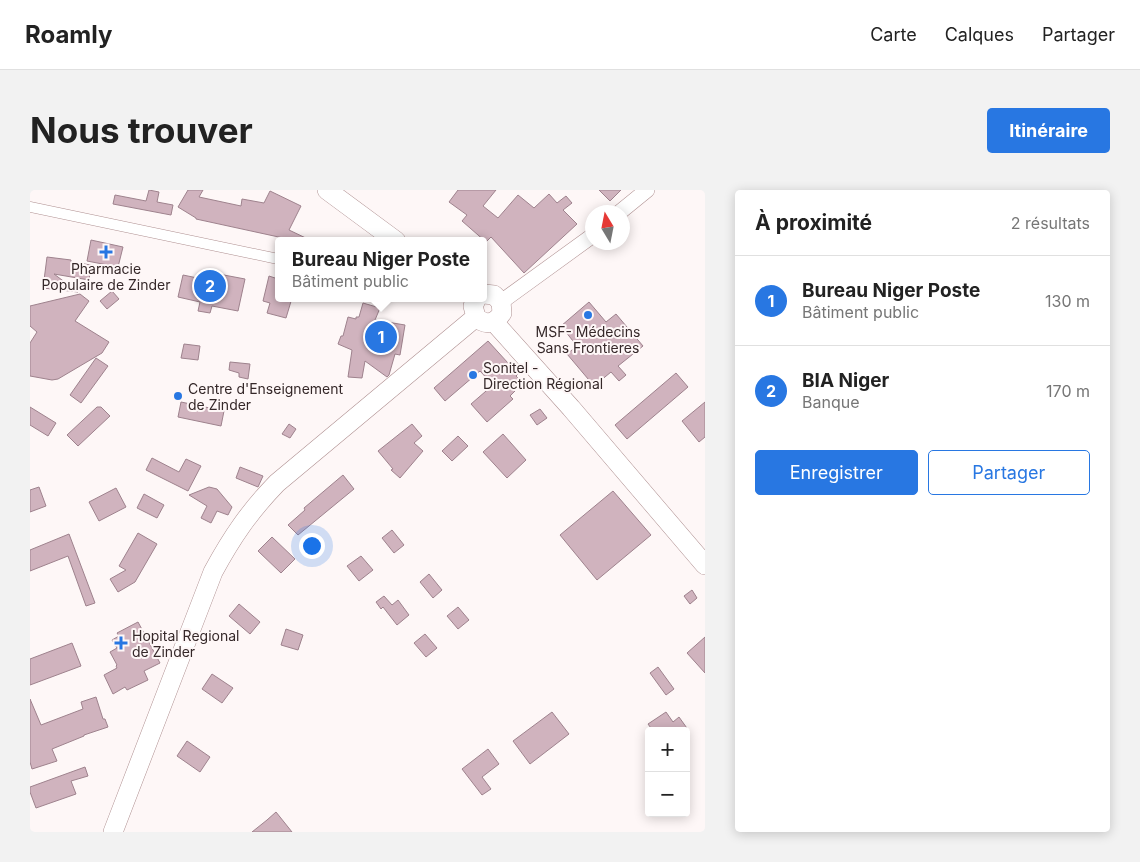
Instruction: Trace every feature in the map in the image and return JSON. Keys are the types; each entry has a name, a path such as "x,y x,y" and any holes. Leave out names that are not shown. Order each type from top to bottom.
{"highway":[{"path":"327,190 391,237"},
{"path":"124,832 224,572 238,547 283,493 441,360 491,315 494,295 487,294"},
{"path":"474,302 473,306 491,315 582,404 705,549"},
{"path":"491,315 705,565"},
{"path":"113,832 213,572 231,539 254,507 277,483 491,315"}],"street":[{"path":"629,205 647,190"},
{"path":"30,208 275,258"},
{"path":"491,315 585,241"}],"building":[{"path":"149,190 159,192 157,202 173,205 171,215 113,204 115,195 146,201"},
{"path":"188,190 203,190 199,197 241,206 242,199 264,203 270,191 301,206 289,230 304,237 279,237 196,219 178,207"},
{"path":"458,190 496,190 483,206 498,218 518,195 534,208 549,194 557,203 566,196 572,203 563,210 577,224 524,273 491,237 487,241 487,237 480,237 462,221 467,215 449,202"},
{"path":"599,190 621,190 610,201"},
{"path":"91,240 123,247 118,267 87,261"},
{"path":"47,257 91,265 89,280 54,274 78,292 43,288"},
{"path":"208,272 245,279 238,311 212,306 210,313 198,311 200,302 178,297 183,275 207,280"},
{"path":"269,276 275,278 275,302 291,302 286,318 267,313 270,303 263,301"},
{"path":"112,291 119,299 107,309 100,301"},
{"path":"80,294 89,301 75,321 109,342 102,353 58,379 52,380 30,376 30,343 37,332 30,326 30,306"},
{"path":"589,302 606,322 616,314 643,346 618,366 626,375 619,381 611,372 594,386 567,354 577,346 561,326"},
{"path":"363,303 380,308 375,320 405,325 400,355 395,354 387,377 365,361 362,378 348,377 352,350 338,344 341,336 343,336 348,317 356,319 356,317 359,317"},
{"path":"488,341 518,374 516,376 523,383 510,396 513,399 487,422 471,404 493,385 480,371 445,401 434,388"},
{"path":"184,344 200,346 198,360 181,358"},
{"path":"96,358 108,366 81,403 70,395"},
{"path":"230,362 250,364 248,379 239,377 239,373 229,370"},
{"path":"676,373 688,387 627,439 615,425"},
{"path":"181,402 224,411 221,426 178,417"},
{"path":"705,402 705,437 699,442 682,421"},
{"path":"30,407 56,423 48,436 30,425"},
{"path":"97,407 101,407 110,416 78,446 67,435"},
{"path":"540,409 547,418 537,425 530,415"},
{"path":"289,424 296,429 290,438 282,434"},
{"path":"412,424 422,436 414,443 423,451 400,478 391,470 393,469 378,451"},
{"path":"503,434 526,460 507,478 483,452"},
{"path":"458,436 468,446 452,461 442,451"},
{"path":"152,458 179,472 186,459 201,466 188,491 146,470"},
{"path":"240,467 263,476 258,487 236,478"},
{"path":"343,475 354,489 298,535 288,525 305,510 304,508"},
{"path":"39,487 46,506 30,512 30,490"},
{"path":"209,487 217,489 232,507 228,515 217,511 211,523 201,518 207,506 189,495"},
{"path":"116,488 126,507 99,521 89,502"},
{"path":"613,491 651,535 597,580 560,535"},
{"path":"144,494 164,505 157,518 137,508"},
{"path":"392,530 404,545 394,553 382,538"},
{"path":"138,533 157,544 135,582 118,592 110,579 126,570 119,566"},
{"path":"69,534 95,603 86,606 68,556 30,571 30,550"},
{"path":"272,537 295,559 281,573 258,551"},
{"path":"361,556 373,570 359,581 347,566"},
{"path":"429,574 442,590 433,598 420,582"},
{"path":"692,590 697,598 690,604 684,596"},
{"path":"384,596 392,605 398,600 409,615 397,625 383,607 381,609 376,602"},
{"path":"239,604 260,622 250,634 229,616"},
{"path":"458,607 469,620 458,629 447,616"},
{"path":"138,622 160,663 144,671 148,680 127,690 125,687 113,694 104,675 117,668 110,652 117,648 112,640 119,636 117,633"},
{"path":"286,629 303,635 298,650 281,645"},
{"path":"425,634 437,648 426,657 414,643"},
{"path":"705,637 705,673 687,653"},
{"path":"72,643 81,666 30,685 30,659"},
{"path":"658,667 674,689 666,695 650,673"},
{"path":"212,674 233,688 222,703 202,689"},
{"path":"96,697 103,719 105,719 108,727 52,749 57,761 32,769 30,762 30,699 41,725 83,709 81,702"},
{"path":"552,712 569,734 530,764 513,741"},
{"path":"666,712 673,722 679,717 686,727 650,727 648,724"},
{"path":"187,741 210,757 200,772 177,756"},
{"path":"488,749 499,764 482,777 491,789 482,795 462,769"},
{"path":"85,767 88,776 71,781 76,794 36,808 30,787"},
{"path":"276,812 292,832 252,832 267,820"}],"place":[{"name":"Pharmacie Populaire de Zinder","path":"106,252"},
{"name":"BIA Niger","path":"210,286"},
{"name":"MSF- Médecins Sans Frontieres","path":"588,315"},
{"name":"Bureau Niger Poste","path":"381,337"},
{"name":"Sonitel - Direction Régional","path":"473,375"},
{"name":"Centre d'Enseignement de Zinder","path":"178,396"},
{"name":"Hopital Regional de Zinder","path":"121,643"}]}
